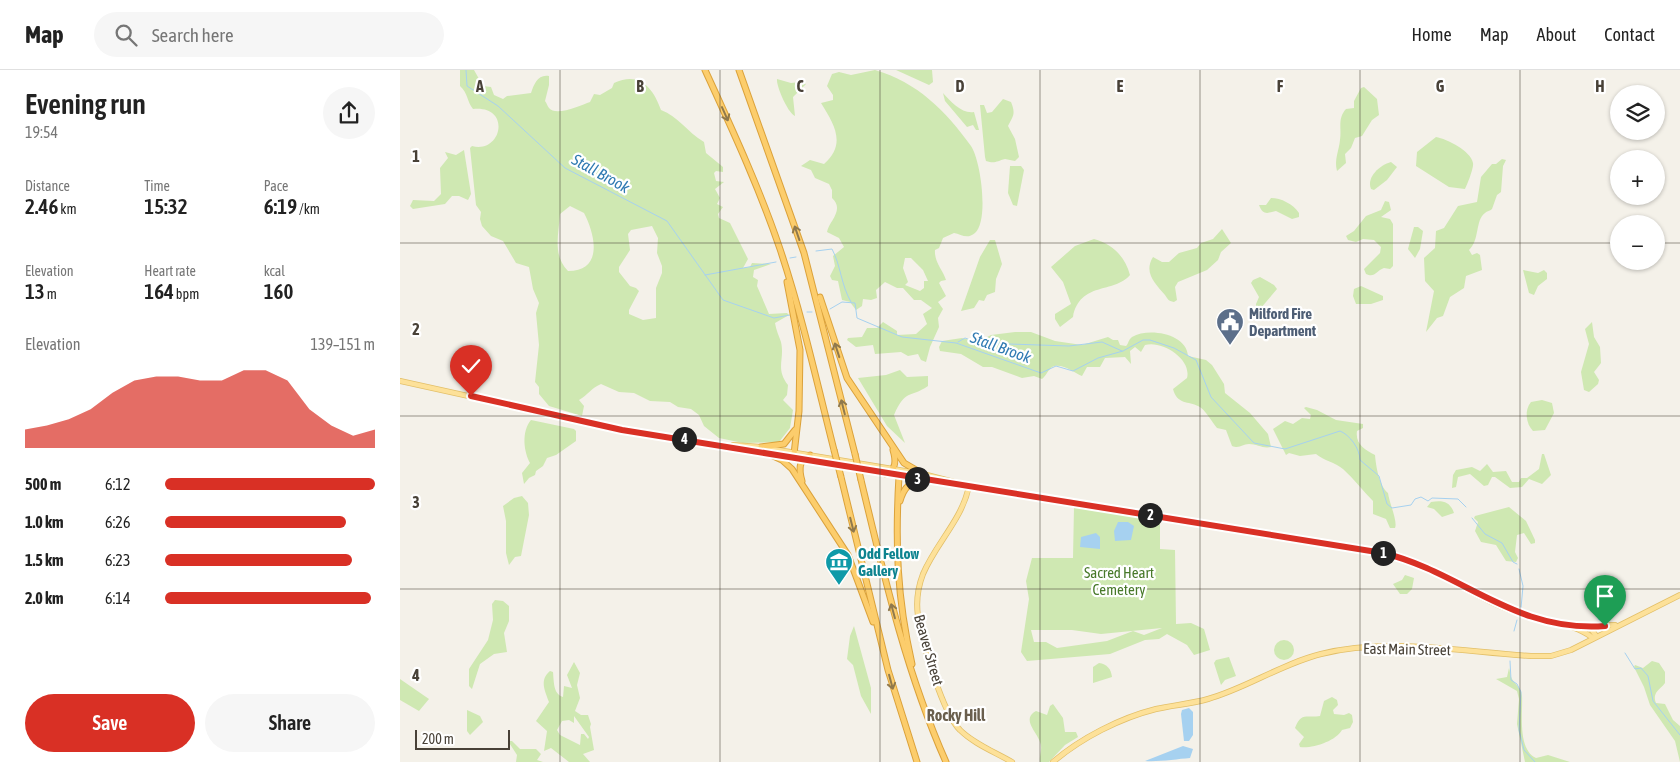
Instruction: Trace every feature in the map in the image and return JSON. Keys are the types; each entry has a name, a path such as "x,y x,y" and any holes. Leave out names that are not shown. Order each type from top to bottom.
{"highway":[{"path":"705,70 752,175 780,250 803,326 885,659"},
{"path":"739,70 843,369 906,466 922,474"},
{"path":"780,250 799,342 799,418 794,453 795,456 802,460"},
{"path":"804,253 891,603 918,691 946,762"},
{"path":"761,447 776,447 786,443 794,432 799,418"},
{"path":"888,440 894,455 893,469 899,476 897,516 900,606 918,691"},
{"path":"771,455 788,464 851,561 885,659 917,762"},
{"path":"806,491 800,472 802,460 810,455"},
{"path":"885,474 893,469"},
{"path":"897,516 905,488 913,482 925,481"}],"main road":[{"path":"400,382 606,427 711,443 925,481 968,486 1383,553 1416,564 1506,609 1580,629 1595,637"},
{"path":"711,443 761,447 810,455 922,474 968,486"},
{"name":"Beaver Street","path":"968,486 963,507 923,575 917,600 918,616 931,666 955,724 968,737 1012,762"},
{"name":"East Main Street","path":"1053,762 1082,740 1140,714 1154,709 1209,699 1296,662 1319,655 1380,646 1544,656 1568,652 1680,596"},
{"path":"1560,623 1592,628 1595,637"},
{"path":"1584,626 1624,623"}],"green space":[{"path":"460,70 474,70 483,86 491,87 494,95 503,99 507,96 531,93 539,78 549,76 545,101 552,110 563,111 590,102 594,94 600,95 612,88 614,83 631,79 638,80 644,83 654,94 661,110 673,116 692,134 704,142 706,153 723,167 723,172 716,171 714,173 716,181 724,182 715,189 720,198 717,204 723,207 718,214 719,218 730,223 748,259 743,268 750,267 752,263 771,264 754,270 753,277 758,280 757,286 769,314 787,313 789,315 775,323 782,348 782,374 788,385 787,395 783,400 793,410 790,428 779,442 743,443 719,438 704,426 699,415 691,409 678,407 670,402 650,401 634,393 619,392 601,384 579,400 584,406 582,416 549,406 539,394 539,387 535,382 539,345 536,313 539,303 533,289 529,267 516,263 503,241 491,236 482,226 481,212 476,205 470,148 472,146 482,147 490,143 496,137 498,121 494,114 485,110 473,109 460,86","holes":["570,206 584,213 591,231 594,250 592,258 587,265 568,271 560,258 558,244 560,214","652,226 658,238 657,253 662,266 662,273 656,288 656,318 643,320 629,314 629,310 639,291 630,286 619,272 619,267 630,250 628,234 631,230"]},
{"path":"875,70 890,75 917,90 941,110 961,133 971,146 978,164 983,204 979,226 975,233 969,236 954,233 943,238 939,248 935,250 937,262 946,280 939,283 946,296 938,302 943,309 938,318 939,327 926,362 921,360 918,354 908,356 901,352 875,354 873,345 856,347 847,340 848,338 862,337 867,328 877,328 883,322 897,331 897,335 916,334 927,324 923,314 932,308 921,300 914,300 903,288 897,288 885,282 876,290 877,298 871,300 863,299 862,306 856,310 850,302 842,300 838,281 832,280 830,276 835,266 833,256 844,247 839,238 827,232 837,211 836,202 832,198 832,190 829,184 815,178 811,170 801,166 810,160 824,164 835,149 837,141 834,126 821,103 833,100 833,95 827,86 832,74 839,72 851,75","holes":["905,258 911,258 923,270 928,281 924,281 924,288 920,291 905,285 908,282 903,268"]},
{"path":"896,70 932,70 933,82 929,85"},
{"path":"777,79 791,83 800,82 806,84 793,97 795,116 783,98"},
{"path":"1364,87 1377,99 1379,115 1372,120 1362,136 1355,138 1351,148 1345,154 1346,163 1337,171 1336,159 1342,116 1346,109 1354,108 1354,101 1361,88"},
{"path":"943,93 961,109 974,112 979,130 976,130 973,125 967,127 945,101"},
{"path":"1003,99 1011,102 1013,106 1013,115 1008,126 1015,139 1019,157 1015,161 1005,159 989,162 986,161 985,157 980,105 984,105 987,113 992,112"},
{"path":"1436,137 1458,146 1471,159 1473,163 1472,169 1465,189 1449,187 1416,166 1417,152"},
{"path":"464,150 471,194 468,200 459,196 452,196 445,204 413,209 410,206 413,200 434,201 441,194 440,168 448,158 445,152 456,155"},
{"path":"1502,159 1506,160 1503,166 1501,192 1497,195 1492,209 1482,216 1475,241 1469,250 1472,255 1477,253 1480,255 1482,270 1466,276 1464,288 1450,297 1443,316 1437,318 1426,332 1434,291 1425,281 1424,258 1435,248 1436,231 1444,228 1458,206 1477,202 1481,177 1492,164 1496,164"},
{"path":"1391,162 1397,167 1387,180 1374,190 1371,189 1370,180 1372,176 1383,166"},
{"path":"1010,166 1021,166 1024,170 1017,206 1013,205 1008,193"},
{"path":"1271,198 1290,204 1299,213 1299,217 1292,219 1276,211 1268,213 1262,211 1259,205 1266,205"},
{"path":"1385,201 1389,202 1391,210 1381,217 1390,219 1393,224 1393,266 1390,269 1384,268 1374,275 1369,275 1366,274 1364,269 1380,253 1381,247 1374,240 1363,239 1356,242 1348,240 1346,236 1354,231 1366,216 1381,210"},
{"path":"1414,227 1418,227 1423,231 1420,249 1415,258 1408,249"},
{"path":"1222,229 1231,243 1221,252 1218,260 1207,270 1178,282 1175,287 1177,300 1174,302 1169,300 1150,273 1149,268 1153,257 1162,262 1169,262 1179,253 1197,248 1201,243 1213,239"},
{"path":"1094,239 1107,244 1117,252 1125,262 1130,275 1115,285 1090,293 1083,298 1077,306 1073,317 1060,327 1055,319 1055,314 1071,304 1063,282 1051,267 1075,246"},
{"path":"990,240 995,240 1002,264 996,279 995,292 987,295 984,301 979,300 974,308 961,311 980,257"},
{"path":"1523,270 1538,273 1544,270 1547,273 1547,279 1538,286 1534,295 1529,293"},
{"path":"1260,277 1274,285 1277,289 1260,309 1259,314 1253,315 1250,313 1256,310 1259,297 1251,283"},
{"path":"1361,286 1383,296 1383,300 1371,304 1356,304 1353,296 1354,289"},
{"path":"1592,322 1594,337 1600,347 1601,363 1594,372 1599,380 1598,384 1589,392 1584,390 1581,372 1589,344 1585,329"},
{"path":"1031,332 1055,341 1082,345 1108,337 1118,340 1120,345 1126,346 1132,337 1139,334 1166,334 1181,342 1186,348 1188,356 1206,360 1212,365 1224,384 1225,393 1250,413 1268,434 1271,447 1249,444 1237,447 1232,446 1226,430 1217,428 1201,408 1177,398 1173,389 1187,378 1185,364 1174,352 1159,345 1145,345 1141,352 1135,347 1130,351 1131,364 1125,357 1105,358 1100,367 1087,367 1082,376 1068,368 1056,366 1052,367 1042,379 1034,376 1022,378 992,367 983,367 961,354 940,351 939,347 942,341 962,338 978,342 991,335"},
{"path":"900,370 907,377 928,376 928,386 905,397 894,415 905,443 887,426 858,378 886,375"},
{"path":"1542,400 1552,403 1554,413 1545,430 1533,431 1527,421 1527,409 1531,402"},
{"path":"1304,408 1317,410 1336,420 1363,424 1363,428 1357,431 1358,440 1364,449 1375,455 1380,481 1388,493 1396,525 1395,528 1390,528 1386,519 1373,514 1373,501 1343,469 1316,454 1300,456 1289,453 1286,455 1273,429 1285,421 1293,424 1302,418 1310,419 1311,415"},
{"path":"531,420 574,429 576,431 576,441 556,455 547,458 543,466 524,484 522,473 530,463 524,442 526,430"},
{"path":"1542,454 1544,454 1551,475 1542,484 1529,479 1522,487 1510,488 1495,477 1492,477 1488,485 1484,486 1470,474 1458,477 1456,487 1452,488 1453,475 1456,470 1472,467 1480,471 1487,464 1493,472 1506,471 1512,482 1519,482 1521,478 1527,478 1539,469"},
{"path":"522,496 528,503 529,515 521,556 515,557 509,565 506,553 506,521 503,506 514,498"},
{"path":"1431,502 1445,502 1454,513 1442,517 1434,509 1427,507"},
{"name":"Sacred Heart Cemetery","path":"1074,507 1160,521 1160,549 1175,550 1176,624 1191,623 1204,629 1210,650 1194,655 1187,645 1167,634 1159,639 1145,640 1110,654 1027,661 1021,652 1029,599 1026,581 1032,558 1073,558","holes":["1162,628 1144,635 1133,631 1107,641 1057,648 1046,642 1034,642 1031,630 1072,630 1101,634"]},
{"path":"1509,507 1526,521 1535,540 1535,543 1531,544 1524,533 1517,535 1515,552 1518,558 1516,562 1506,561 1496,545 1481,542 1475,531 1478,522 1474,518 1475,516"},
{"path":"1405,575 1414,578 1412,589 1407,594 1400,594 1393,584 1402,580"},
{"path":"495,600 503,601 509,606 509,621 504,633 507,652 494,654 480,664 472,689 469,686 469,669 488,640 493,620 492,604"},
{"path":"854,626 871,688 871,714 861,696 853,665 847,659 850,636"},
{"path":"1284,640 1291,643 1294,650 1291,657 1284,660 1277,657 1274,650 1277,643"},
{"path":"1229,657 1236,676 1225,680 1221,685 1214,663 1216,660"},
{"path":"1652,661 1659,663 1665,672 1665,683 1655,696 1656,703 1665,704 1673,720 1680,726 1680,762 1675,741 1650,705 1634,667 1635,665 1643,668"},
{"path":"574,662 580,673 577,685 580,698 575,711 581,715 588,715 591,724 594,750 583,754 590,762 569,762 551,748 544,751 547,731 536,721 549,702 544,686 547,674 550,671 553,672 557,693 563,697 564,686 572,688 567,675","holes":["574,716 589,737 588,739 584,734 581,734 580,745 560,735 557,730 562,721 569,720 574,723"]},
{"path":"1099,663 1108,667 1112,677 1093,683 1093,667"},
{"path":"1509,668 1511,678 1522,696 1522,730 1526,747 1536,758 1548,755 1570,762 1525,762 1517,724 1519,699 1517,691 1496,679 1507,677"},
{"path":"400,679 429,699 419,711 400,700"},
{"path":"1332,697 1337,700 1338,705 1333,710 1334,714 1344,715 1349,713 1352,715 1353,722 1350,728 1342,730 1335,738 1329,741 1311,747 1300,747 1299,744 1304,737 1295,728 1297,723 1304,717 1320,716 1324,701"},
{"path":"1053,704 1063,718 1065,732 1076,732 1078,737 1065,745 1049,762 1040,762 1041,745 1031,726 1030,718 1036,711 1047,715 1050,706"},
{"path":"467,710 480,716 483,722 470,735 467,731"},
{"path":"508,741 512,741 520,749 536,749 541,754 537,760 543,762 516,762 517,755"}],"water":[{"path":"1118,522 1128,522 1134,526 1131,540 1115,541 1114,531"},
{"path":"1096,533 1100,537 1100,549 1080,547 1081,537"},
{"path":"1189,708 1193,712 1193,735 1189,741 1184,741 1181,714 1182,710"},
{"path":"1183,746 1193,749 1190,758 1145,761"}],"waterway":[{"name":"Stall Brook","path":"466,70 467,86 498,106 565,168 667,221 723,300 774,318 790,315"},
{"name":"Stall Brook","path":"816,251 832,249 851,302"},
{"name":"Stall Brook","path":"790,258 796,257"},
{"name":"Stall Brook","path":"705,275 776,262"},
{"name":"Stall Brook","path":"830,309 842,302 855,303 857,318 902,337 956,343 1041,373 1056,366 1073,371 1098,358 1123,351 1143,340 1150,340 1174,348 1196,360 1211,397 1254,443 1285,449 1340,431 1354,443 1360,460 1379,476 1387,504 1392,508 1411,505 1415,499 1421,497 1428,501 1432,498 1458,499 1466,507"},
{"name":"Stall Brook","path":"807,312 812,312"},
{"name":"Stall Brook","path":"958,342 965,338 979,343 1069,346 1102,342 1122,351"},
{"name":"Stall Brook","path":"1472,518 1485,534 1502,543 1513,562 1517,564"},
{"name":"Stall Brook","path":"1519,569 1523,586 1521,608"},
{"path":"1598,619 1604,623"},
{"path":"1514,631 1517,620"},
{"path":"1625,653 1635,669 1641,668 1648,676 1653,701 1680,735"},
{"path":"1510,661 1511,680 1517,684 1521,692 1519,730 1524,750 1535,762"}],"place":[{"name":"Milford Fire Department","path":"1230,346"},
{"name":"Odd Fellow Gallery","path":"839,586"}],"district":[{"name":"Rocky Hill","path":"956,715"}],"route":[{"path":"471,396 622,430 711,443 925,481 1043,498 1383,553 1402,558 1430,570 1514,612 1560,623 1605,626"}]}
